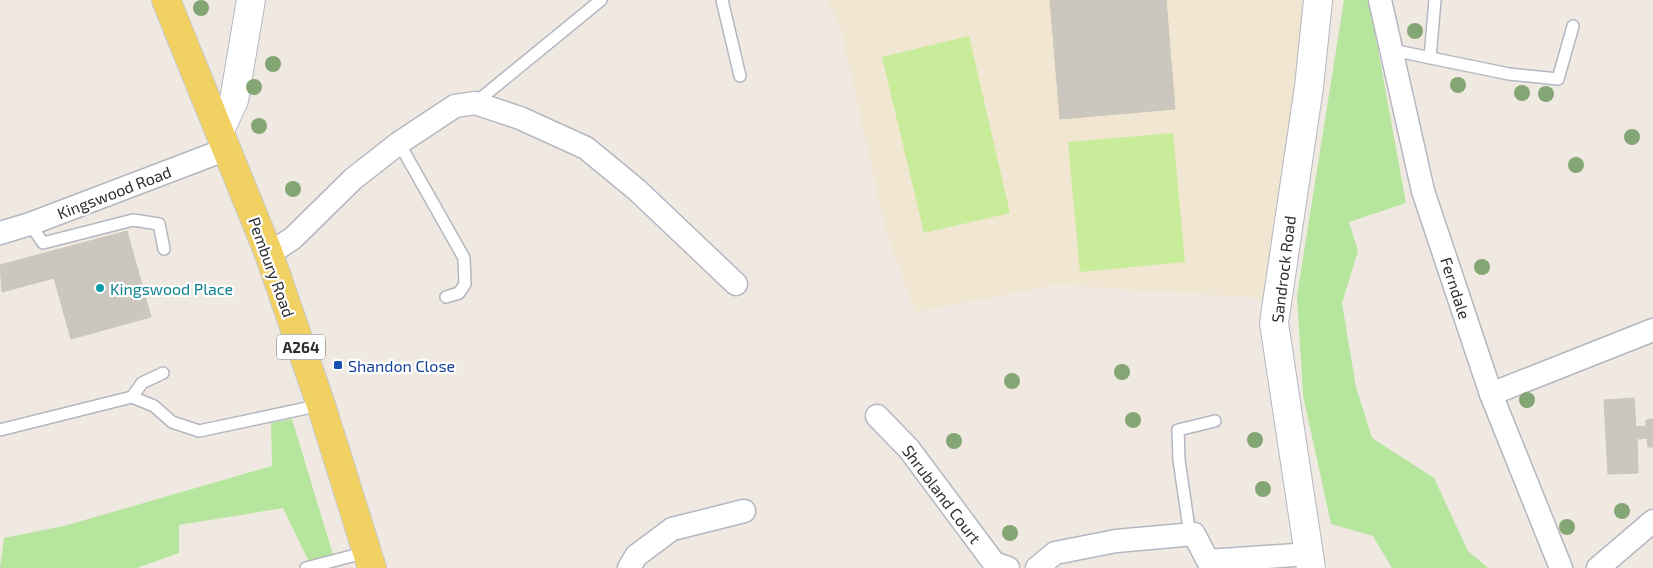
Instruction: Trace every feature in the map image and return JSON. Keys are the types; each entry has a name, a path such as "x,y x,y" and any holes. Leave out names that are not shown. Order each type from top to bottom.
{"main road":[{"name":"Pembury Road","path":"166,0 269,254 321,405 370,560"}],"street":[{"path":"223,140 234,100 250,0"},
{"name":"Sandrock Road","path":"1310,561 1274,324 1308,87 1318,0"},
{"name":"Ferndale","path":"1380,0 1424,191 1491,394 1561,568"},
{"path":"269,254 293,238 353,179 399,143 455,106 476,104 520,118 586,148 637,190 736,284"},
{"name":"Kingswood Road","path":"0,233 30,224 223,140"},
{"path":"1491,394 1653,330"},
{"name":"Shrubland Court","path":"877,416 909,449 994,562 1008,568"},
{"path":"629,568 636,556 672,529 744,511"},
{"path":"1598,568 1651,527"},
{"path":"1037,568 1055,553 1116,541 1194,534 1209,564 1310,561"}],"lane":[{"path":"476,104 601,0"},
{"path":"722,0 740,76"},
{"path":"1430,58 1435,0"},
{"path":"1392,50 1509,74 1558,79 1573,26"},
{"path":"399,143 464,258 465,284 459,293 446,297"},
{"path":"30,224 44,243 133,220 159,224 164,249"},
{"path":"132,397 142,383 163,374"},
{"path":"0,430 132,397 154,406 172,422 199,431 321,405"},
{"path":"1190,535 1179,460 1178,430 1215,422"},
{"path":"306,568 370,560"}],"shaded area":[{"path":"827,0 1310,0 1274,299 1057,285 915,312 885,227 840,24"}],"green space":[{"path":"1344,0 1369,0 1406,203 1349,222 1358,251 1342,303 1356,387 1372,438 1434,478 1468,551 1488,568 1392,568 1373,536 1331,524 1303,395 1297,296"},
{"path":"969,36 1010,213 924,233 882,57"},
{"path":"1173,133 1185,262 1080,272 1068,142"},
{"path":"292,419 337,568 312,568 283,508 179,525 179,553 137,568 0,568 4,538 64,526 272,466 271,423"}],"building":[{"path":"1050,0 1166,0 1175,109 1060,119"},
{"name":"Kingswood Place","path":"127,231 151,317 71,339 54,278 2,292 0,265"},
{"path":"1634,398 1636,427 1646,426 1646,420 1653,419 1653,447 1648,447 1647,438 1637,439 1638,473 1608,474 1604,400"}],"place":[{"name":"Kingswood Place","path":"100,288"},
{"name":"Shandon Close","path":"338,365"}]}
